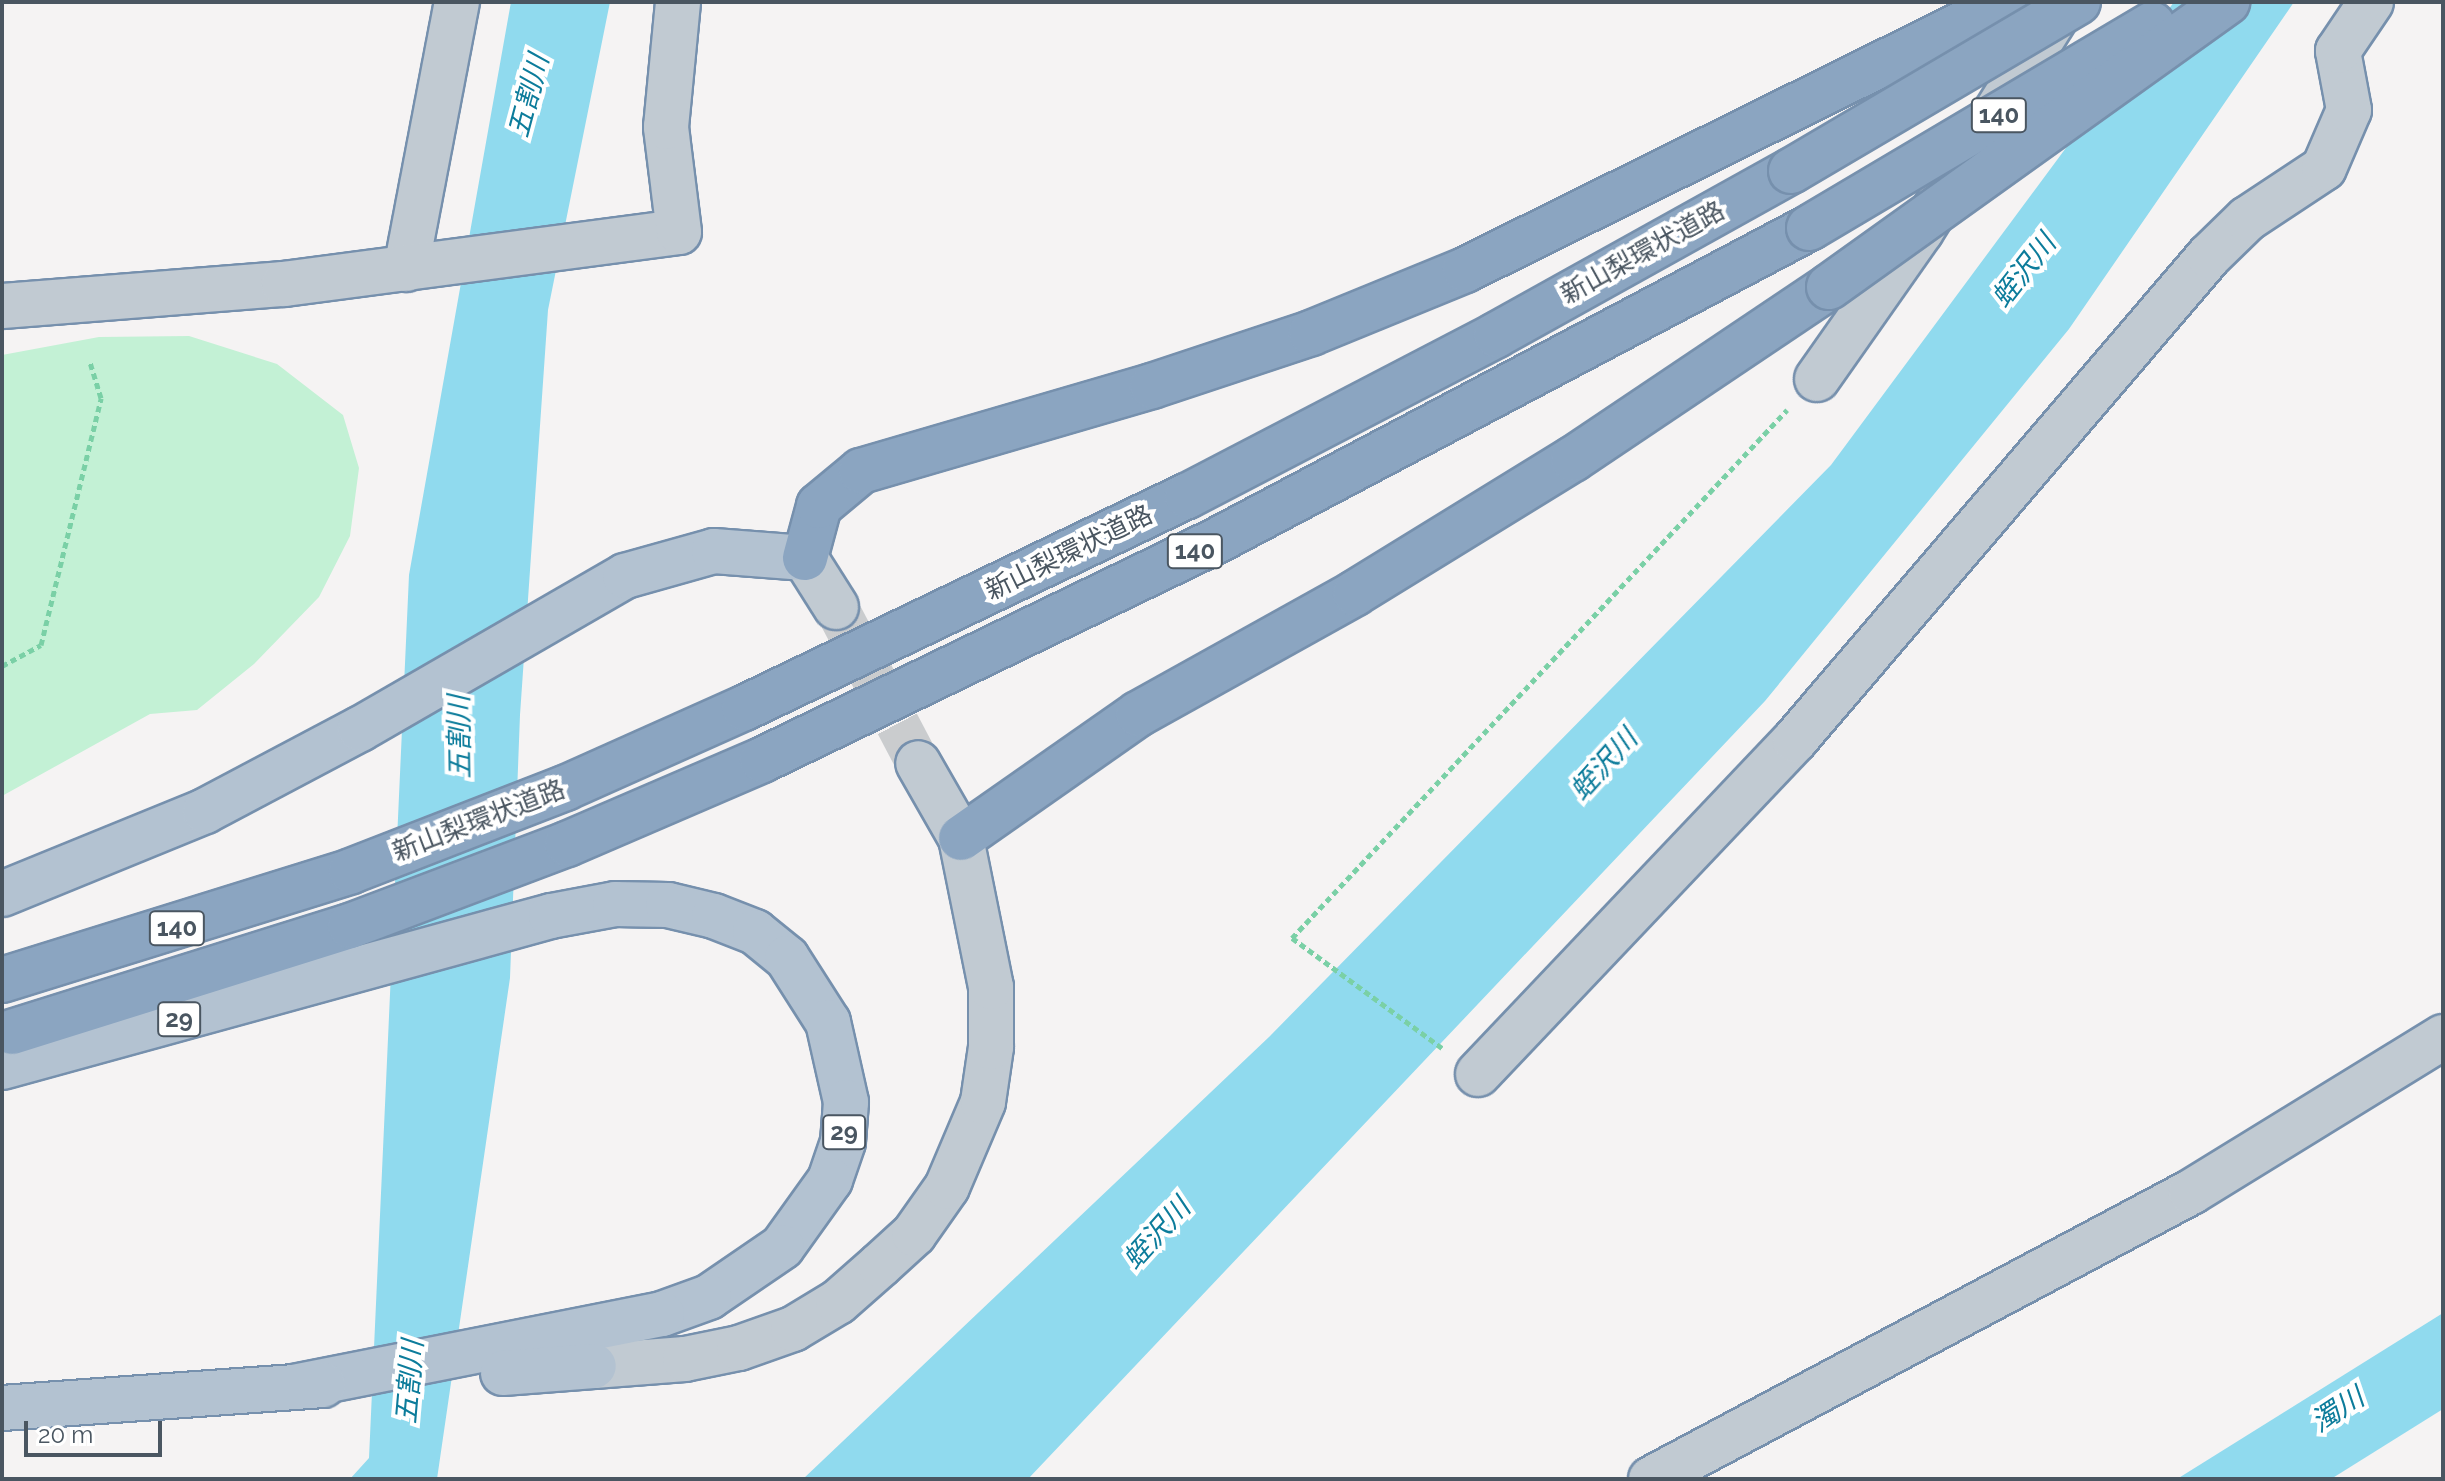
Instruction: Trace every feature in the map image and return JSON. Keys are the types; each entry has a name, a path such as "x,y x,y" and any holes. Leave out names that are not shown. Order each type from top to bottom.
{"highway":[{"path":"805,558 819,506 861,471 1152,386 1311,333 1465,270 2007,2"},
{"name":"新山梨環状道路","path":"2,980 351,871 565,788 1187,496 1496,335 1791,171 2078,2"},
{"name":"新山梨環状道路","path":"5,1045 350,926 567,844 990,654 1500,394 1809,228 2188,2"},
{"path":"961,838 1138,714 1437,543 1829,287 2227,2"}],"main road":[{"path":"2,894 205,811 360,729 625,576 714,551 805,558"},
{"name":"29","path":"2,1408 294,1387 499,1361 662,1314 709,1297 748,1274 782,1247 808,1215 830,1180 843,1142 846,1102 828,1022 787,958 766,941 714,916 668,905 615,904 551,916 356,971 5,1045"},
{"name":"29","path":"499,1361 594,1366"}],"street":[{"path":"419,268 457,2"},
{"path":"2,306 284,284 609,245 679,232 666,127 678,2"},
{"path":"1817,379 1921,231 2065,2"},
{"path":"1478,1074 1795,740 2209,256 2247,219 2324,168 2349,110 2338,51 2371,2"},
{"path":"805,558 836,607"},
{"path":"594,1366 685,1359 739,1348 793,1329 838,1302 892,1255 914,1234 947,1187 983,1102 991,1047 991,987 961,838 918,763"},
{"path":"1651,1479 2191,1192 2443,1037"}],"path":[{"path":"2,666 41,645 101,398 90,362"},
{"path":"1478,1074 1292,938 1817,379"}],"green space":[{"path":"189,336 277,364 343,415 359,468 350,536 319,597 254,664 197,710 150,714 2,796 2,355 99,337"}],"water":[{"name":"五割川","path":"511,2 610,2 548,310 520,715 510,978 437,1479 350,1479 369,1458 409,575"},
{"name":"蛭沢川","path":"2174,2 2294,2 2069,329 1765,701 1028,1479 803,1479 1269,1037 1831,465"},
{"name":"濁川","path":"2443,1313 2443,1409 2331,1479 2177,1479"}],"tunnel":[{"path":"836,607 918,763"}]}
